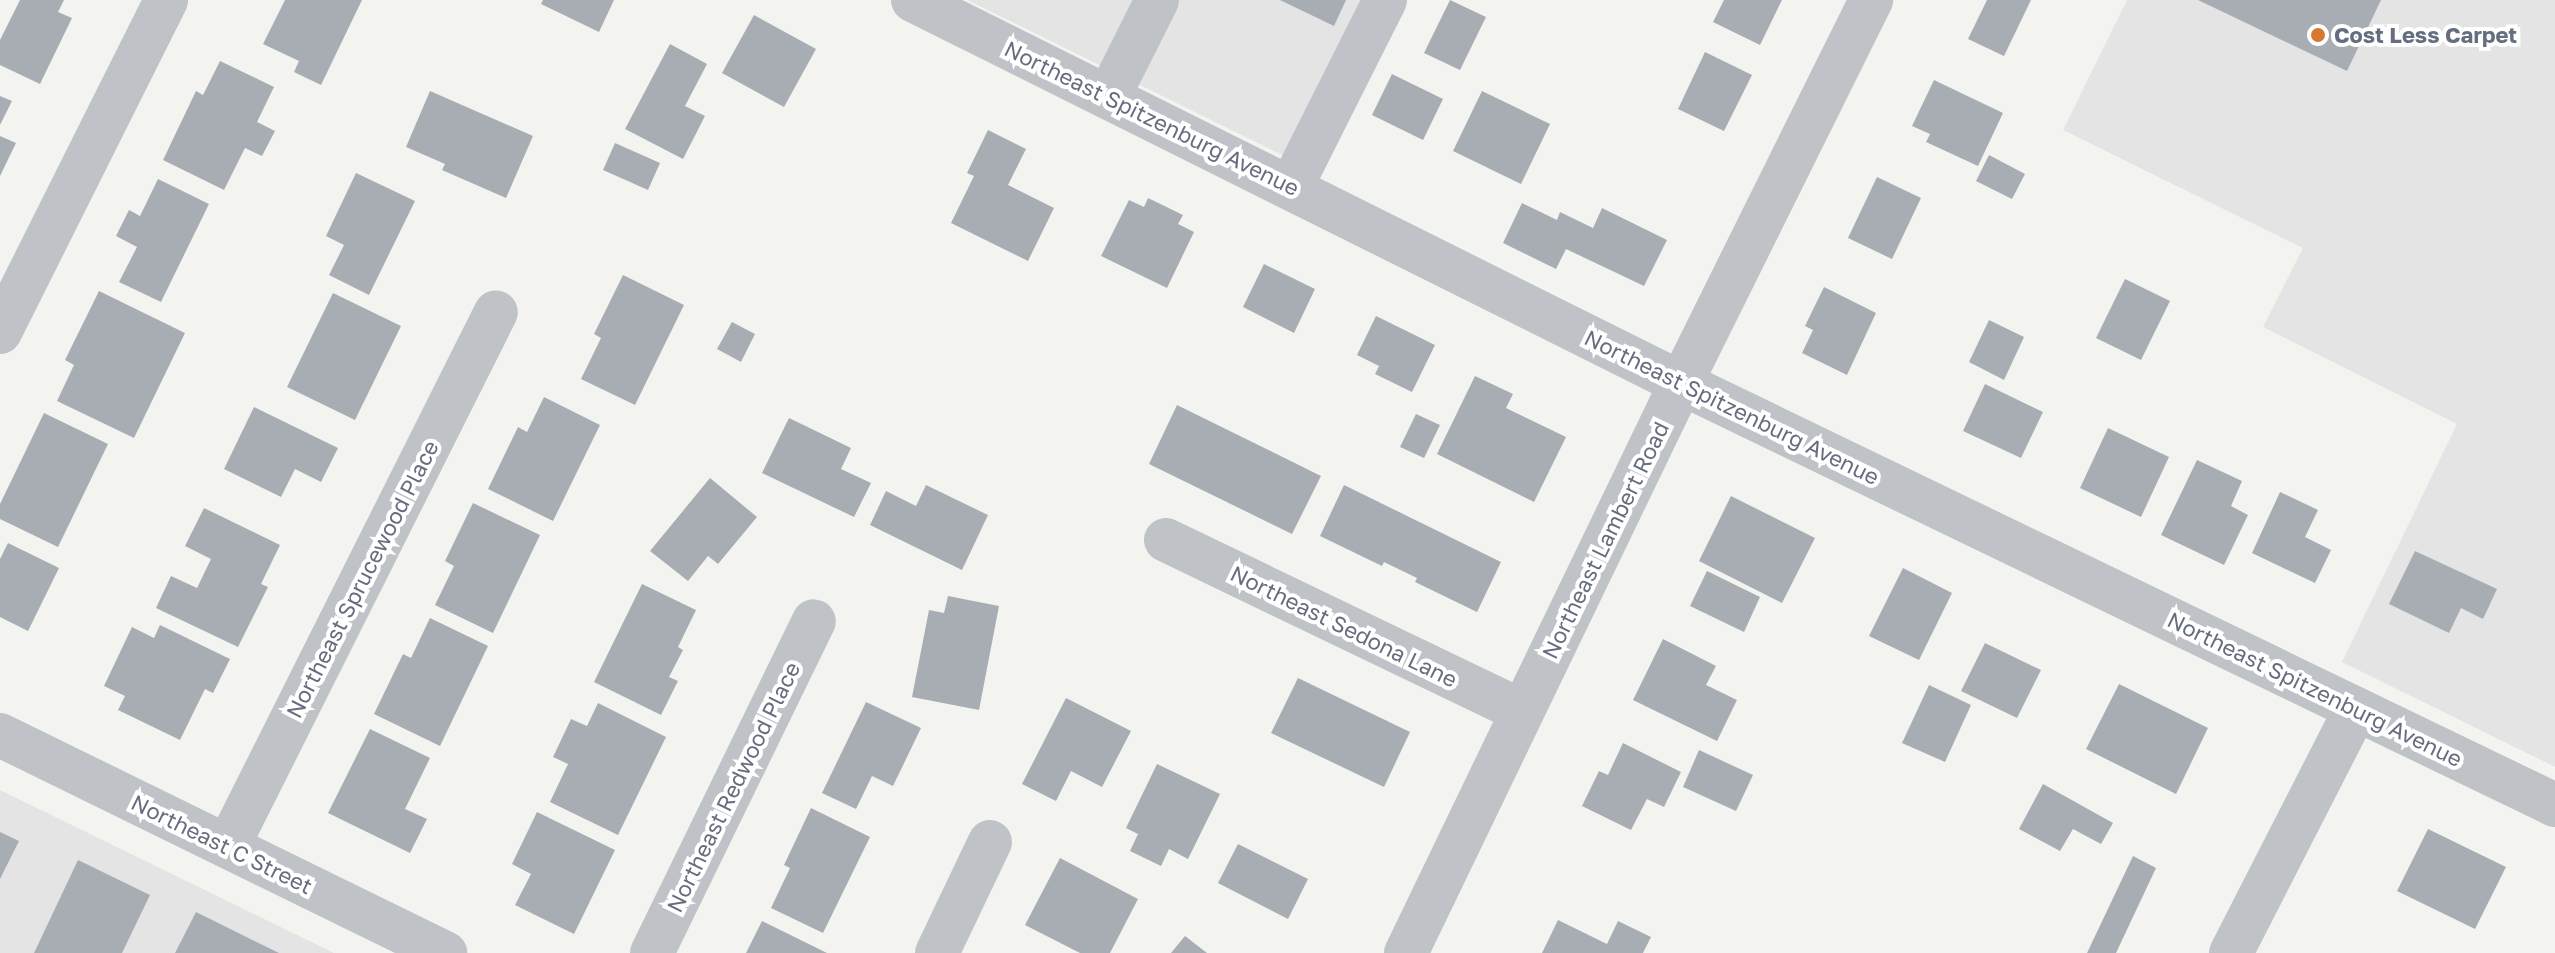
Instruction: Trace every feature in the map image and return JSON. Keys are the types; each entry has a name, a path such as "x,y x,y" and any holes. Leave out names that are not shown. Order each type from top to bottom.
{"street":[{"path":"0,332 166,0"},
{"name":"Northeast Spitzenburg Avenue","path":"913,0 1681,383 2555,805"},
{"path":"1109,96 1157,0"},
{"path":"1291,187 1385,0"},
{"name":"Northeast Lambert Road","path":"1406,953 1681,383 1871,0"},
{"name":"Northeast Sprucewood Place","path":"228,846 496,312"},
{"name":"Northeast Sedona Lane","path":"1166,540 1522,711"},
{"name":"Northeast Redwood Place","path":"652,953 814,621"},
{"path":"2231,953 2356,709"},
{"name":"Northeast C Street","path":"0,735 445,953"},
{"path":"937,953 990,842"}],"shaded area":[{"path":"967,0 1365,0 1288,158"},
{"path":"2127,0 2555,0 2555,767 2342,662 2457,424 2263,327 2303,248 2063,130"},
{"path":"0,790 334,953 0,953"}],"building":[{"path":"20,0 64,0 58,12 72,18 40,84 0,65 0,40"},
{"path":"285,0 362,0 321,85 294,72 299,61 263,44"},
{"path":"543,0 614,0 599,32 541,4"},
{"path":"1280,0 1346,0 1334,26"},
{"path":"1450,0 1486,17 1460,70 1424,53"},
{"path":"1724,0 1782,0 1760,45 1713,22"},
{"path":"1987,0 2031,0 2004,56 1968,39"},
{"name":"Cost Less Carpet","path":"2198,0 2381,0 2347,71"},
{"path":"754,15 816,49 784,107 722,73"},
{"path":"670,44 707,64 685,106 705,116 683,159 625,129"},
{"path":"1705,52 1752,75 1724,131 1678,109"},
{"path":"220,61 274,87 257,122 275,131 262,156 245,148 224,190 163,160 196,91 203,95"},
{"path":"1392,74 1443,99 1423,140 1372,115"},
{"path":"1934,80 2003,113 1978,166 1926,142 1930,134 1912,126"},
{"path":"430,91 533,136 506,198 442,170 445,164 406,147"},
{"path":"1482,91 1550,124 1521,184 1453,151"},
{"path":"0,96 12,101 0,125"},
{"path":"988,130 1026,149 1008,185 1054,208 1028,261 951,223 974,176 967,173"},
{"path":"0,136 16,143 0,176"},
{"path":"615,143 660,163 648,190 603,170"},
{"path":"1989,155 2025,174 2012,199 1976,181"},
{"path":"356,173 415,201 369,295 329,275 344,245 326,236"},
{"path":"1877,177 1921,198 1892,259 1848,238"},
{"path":"158,179 209,204 161,302 119,282 137,247 116,236 129,210 140,216"},
{"path":"1148,198 1183,215 1178,224 1194,232 1167,288 1101,256 1129,200 1144,207"},
{"path":"1522,203 1557,220 1560,212 1593,228 1602,208 1667,240 1644,286 1566,249 1556,269 1503,243"},
{"path":"1264,264 1315,289 1294,333 1243,307"},
{"path":"623,275 684,305 635,405 581,379 601,338 594,334"},
{"path":"2125,279 2170,301 2141,360 2096,338"},
{"path":"1824,287 1876,313 1847,375 1802,353 1813,330 1805,326"},
{"path":"99,291 185,333 134,438 57,401 74,365 65,360"},
{"path":"333,293 401,326 355,420 287,387"},
{"path":"1376,316 1435,345 1412,392 1375,374 1379,366 1357,355"},
{"path":"1989,320 2024,337 2004,380 1969,362"},
{"path":"732,322 755,334 741,362 717,349"},
{"path":"1475,376 1513,394 1506,408 1566,437 1534,502 1437,454"},
{"path":"1985,384 2043,412 2021,458 1963,431"},
{"path":"544,397 600,425 553,521 488,489 518,427 527,432"},
{"path":"1177,405 1321,476 1292,534 1149,464"},
{"path":"254,407 338,448 321,482 295,469 281,497 224,469"},
{"path":"44,413 108,444 58,547 0,519 0,504"},
{"path":"1416,414 1440,425 1424,458 1400,447"},
{"path":"789,418 851,448 841,469 871,483 854,517 762,473"},
{"path":"2108,428 2169,457 2141,517 2080,488"},
{"path":"2197,460 2242,481 2231,506 2248,515 2224,565 2161,535"},
{"path":"710,478 757,517 718,564 708,556 688,581 650,551"},
{"path":"926,485 988,515 962,570 870,525 886,491 916,506"},
{"path":"1344,485 1501,562 1477,612 1415,582 1417,578 1384,562 1382,566 1320,536"},
{"path":"2280,492 2318,510 2305,537 2331,550 2315,583 2252,553"},
{"path":"1731,496 1815,538 1782,603 1699,561"},
{"path":"473,503 540,535 493,633 435,605 454,566 445,561"},
{"path":"204,508 280,545 261,584 268,587 238,647 156,608 171,576 197,588 211,559 185,546"},
{"path":"8,543 59,568 28,631 0,617 0,559"},
{"path":"2415,551 2497,589 2483,619 2461,608 2449,633 2389,604"},
{"path":"1903,568 1952,593 1919,660 1869,636"},
{"path":"1707,571 1760,597 1744,632 1690,606"},
{"path":"642,584 696,610 678,647 683,650 669,677 678,681 661,715 594,682"},
{"path":"948,596 999,606 979,710 912,697 929,610 944,613"},
{"path":"430,618 488,646 440,746 374,714 403,654 411,658"},
{"path":"160,625 230,659 213,693 205,689 180,740 118,710 125,696 104,686 132,627 154,638"},
{"path":"1663,639 1716,666 1706,685 1737,700 1717,741 1633,700"},
{"path":"1985,643 2041,670 2017,718 1961,691"},
{"path":"1298,678 1410,732 1384,787 1271,733"},
{"path":"2119,684 2208,728 2176,794 2086,749"},
{"path":"1929,685 1971,705 1945,762 1902,743"},
{"path":"1066,698 1131,731 1102,787 1071,771 1056,801 1022,784"},
{"path":"866,702 921,728 893,786 872,776 856,809 822,793"},
{"path":"598,703 666,737 618,835 550,802 568,764 553,757 571,719 587,726"},
{"path":"370,729 430,758 405,809 427,819 410,853 328,813"},
{"path":"1623,743 1681,772 1664,807 1647,799 1631,830 1582,806 1599,771 1608,775"},
{"path":"1699,750 1753,775 1736,811 1683,787"},
{"path":"1157,764 1220,794 1188,859 1169,849 1161,866 1130,851 1138,834 1126,828"},
{"path":"2043,784 2113,823 2101,844 2073,829 2060,851 2019,829"},
{"path":"811,808 870,837 823,933 771,908 790,868 784,865"},
{"path":"537,812 615,850 574,934 515,905 531,874 512,864"},
{"path":"2428,829 2506,867 2475,929 2397,891"},
{"path":"0,832 19,841 0,879"},
{"path":"1238,844 1308,879 1288,919 1218,883"},
{"path":"2133,856 2156,868 2116,953 2087,953"},
{"path":"1060,858 1138,899 1110,953 1080,953 1025,925"},
{"path":"78,860 150,895 122,953 34,953"},
{"path":"196,912 279,953 175,953"},
{"path":"1558,920 1607,944 1618,921 1651,937 1643,953 1542,953"},
{"path":"762,921 827,953 746,953"},
{"path":"1185,936 1207,953 1171,953"}],"place":[{"name":"Cost Less Carpet","path":"2318,35"}]}
